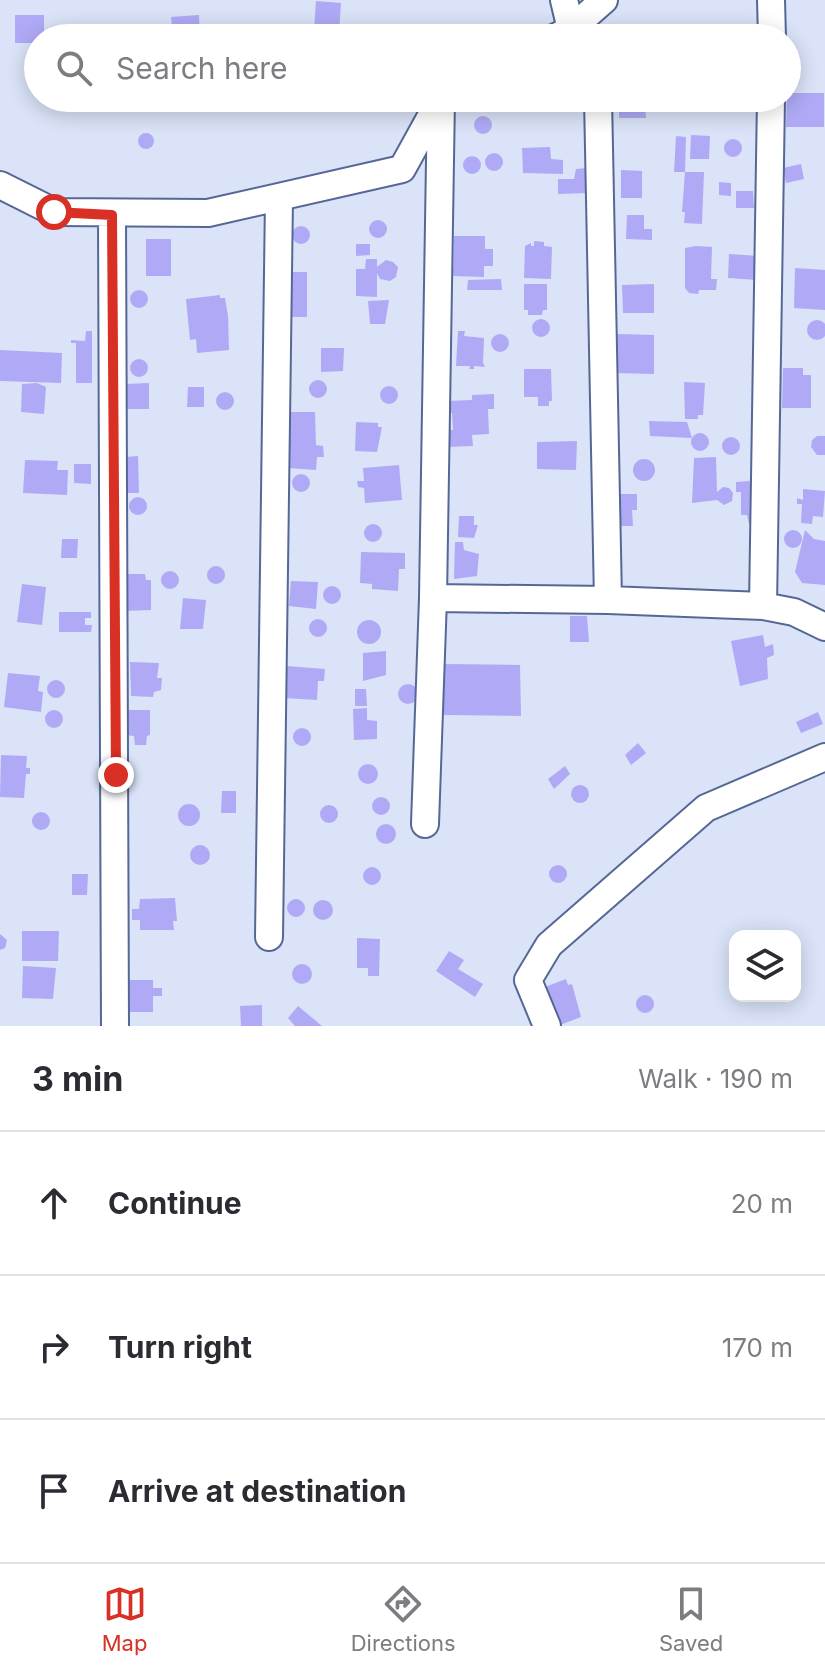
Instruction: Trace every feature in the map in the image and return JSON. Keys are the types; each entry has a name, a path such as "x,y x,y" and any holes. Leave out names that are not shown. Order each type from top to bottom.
{"street":[{"path":"564,0 565,24"},
{"path":"578,24 604,0"},
{"path":"771,0 772,24"},
{"path":"0,185 54,212 112,215 208,213 402,169 433,112"},
{"path":"425,824 433,598 441,112"},
{"path":"598,112 608,600"},
{"path":"763,606 771,112"},
{"path":"269,937 279,199"},
{"path":"112,215 115,1026"},
{"path":"433,598 763,606 794,612 825,627"},
{"path":"547,1026 528,980 549,945 706,808 825,757"}],"building":[{"path":"316,1 341,3 340,24 314,24"},
{"path":"15,15 44,15 44,24 24,24 24,43 15,43"},
{"path":"199,15 199,24 172,24 171,17"},
{"path":"801,93 824,93 824,127 786,127 786,112 801,112"},
{"path":"619,112 646,112 646,118 619,118"},
{"path":"483,116 492,125 483,134 474,125"},
{"path":"146,133 152,135 152,147 146,149 140,147 138,141 140,135"},
{"path":"691,135 710,136 709,159 690,159"},
{"path":"676,136 686,137 685,172 674,172"},
{"path":"733,139 742,148 733,157 724,148"},
{"path":"550,147 551,159 563,160 563,174 523,173 522,148"},
{"path":"494,153 503,162 494,171 485,162"},
{"path":"472,156 481,165 472,174 463,165"},
{"path":"801,164 804,179 786,183 783,168"},
{"path":"587,168 586,193 558,194 558,179 574,179 576,169"},
{"path":"621,170 642,171 642,198 621,198"},
{"path":"685,172 704,172 702,224 684,223"},
{"path":"719,182 731,183 731,196 719,195"},
{"path":"736,191 753,191 754,208 736,208"},
{"path":"627,215 644,215 644,229 652,229 652,240 626,239"},
{"path":"378,220 387,229 378,238 369,229"},
{"path":"301,226 310,235 301,244 292,235"},
{"path":"454,236 485,236 485,249 493,249 493,266 484,266 484,277 453,276"},
{"path":"146,239 171,239 171,276 146,276"},
{"path":"534,241 552,247 551,279 524,278 525,246 531,243 534,246"},
{"path":"356,244 370,244 370,255 356,256"},
{"path":"712,247 711,279 717,279 716,290 699,290 698,294 689,293 685,288 685,248"},
{"path":"729,254 759,256 757,280 728,278"},
{"path":"366,259 377,259 377,267 386,260 398,267 396,277 390,281 380,279 377,273 377,297 356,296 356,269 365,269"},
{"path":"795,268 825,270 825,310 794,308"},
{"path":"288,272 307,272 307,317 288,317"},
{"path":"501,279 502,290 467,290 468,280"},
{"path":"524,284 547,284 547,310 543,310 542,315 528,315 528,310 524,310"},
{"path":"654,284 654,313 623,313 622,285"},
{"path":"139,290 148,299 139,308 130,299"},
{"path":"220,295 220,298 225,298 228,316 229,350 197,353 196,339 190,340 186,299"},
{"path":"389,300 385,324 370,324 368,301"},
{"path":"541,319 550,328 541,337 532,328"},
{"path":"817,320 824,323 824,337 817,340 810,337 807,330 810,323"},
{"path":"86,331 92,331 92,383 76,383 76,343 71,343 71,340 85,341"},
{"path":"458,331 465,331 464,336 484,338 485,367 469,369 470,366 456,366"},
{"path":"500,334 509,343 500,352 491,343"},
{"path":"617,334 654,335 654,374 616,373"},
{"path":"321,348 344,348 343,371 321,372"},
{"path":"0,350 62,353 61,383 0,381"},
{"path":"139,359 148,368 139,377 130,368"},
{"path":"783,368 803,368 803,375 811,375 811,408 782,408"},
{"path":"524,369 551,369 552,401 549,401 549,406 538,406 538,397 524,397"},
{"path":"318,380 327,389 318,398 309,389"},
{"path":"684,382 705,383 703,415 698,415 698,419 685,419"},
{"path":"37,383 46,387 44,414 21,412 22,384"},
{"path":"149,383 149,409 126,409 126,384"},
{"path":"389,386 398,395 389,404 380,395"},
{"path":"188,387 204,387 204,407 187,407"},
{"path":"225,392 234,401 225,410 216,401"},
{"path":"494,394 494,409 488,409 489,434 472,435 473,446 447,447 446,430 453,430 452,413 448,413 447,401 472,400 472,395"},
{"path":"288,412 315,412 316,445 323,446 324,457 317,457 316,470 288,468"},
{"path":"649,421 687,422 692,438 650,436"},
{"path":"356,422 378,423 378,427 382,427 377,452 355,451"},
{"path":"700,433 709,442 700,451 691,442"},
{"path":"825,436 825,455 817,455 811,447 812,440"},
{"path":"731,437 740,446 731,455 722,446"},
{"path":"577,441 576,470 537,469 537,442"},
{"path":"138,456 139,493 117,493 126,457"},
{"path":"716,457 717,492 723,487 729,488 733,493 732,501 724,505 717,500 692,503 694,458"},
{"path":"644,459 652,462 655,470 652,478 644,481 636,478 633,470 636,462"},
{"path":"25,460 58,461 57,470 68,470 67,495 23,493"},
{"path":"74,464 91,464 91,484 74,483"},
{"path":"399,465 402,500 365,503 364,488 358,487 357,481 364,481 363,468"},
{"path":"301,474 310,483 301,492 292,483"},
{"path":"736,482 756,483 756,524 749,524 747,515 741,515 741,492 736,492"},
{"path":"803,489 825,491 823,517 813,516 812,524 801,523 802,504 797,504 797,498 803,500"},
{"path":"614,494 637,494 637,510 632,510 633,526 613,526"},
{"path":"138,497 147,506 138,515 129,506"},
{"path":"459,516 474,516 474,525 478,525 474,538 458,537"},
{"path":"373,524 382,533 373,542 364,533"},
{"path":"793,530 802,539 793,548 784,539"},
{"path":"805,530 814,539 825,541 825,585 802,583 795,572"},
{"path":"62,539 78,539 77,558 61,558"},
{"path":"455,542 463,542 464,550 479,554 477,576 454,579"},
{"path":"361,552 405,553 405,569 399,569 398,591 372,589 372,584 360,583"},
{"path":"216,566 225,575 216,584 207,575"},
{"path":"170,571 179,580 170,589 161,580"},
{"path":"124,574 145,574 146,580 151,580 151,610 124,611"},
{"path":"291,581 318,582 316,609 289,606"},
{"path":"22,584 46,587 42,625 17,622"},
{"path":"332,586 341,595 332,604 323,595"},
{"path":"183,598 206,600 203,629 180,629"},
{"path":"59,612 91,612 91,618 85,618 85,625 92,625 91,632 59,632"},
{"path":"570,616 587,616 589,642 570,642"},
{"path":"318,619 327,628 318,637 309,628"},
{"path":"369,620 380,627 381,632 374,643 369,644 358,637 357,632 364,621"},
{"path":"763,635 765,647 773,644 774,655 767,658 768,679 740,686 731,641"},
{"path":"386,651 386,675 363,681 363,653"},
{"path":"130,662 159,663 157,678 162,678 161,690 154,692 153,697 131,696"},
{"path":"444,664 520,665 521,716 444,715"},
{"path":"287,666 325,669 324,681 318,681 317,700 284,698"},
{"path":"8,673 40,676 38,691 43,692 41,712 4,707"},
{"path":"56,680 65,689 56,698 47,689"},
{"path":"408,684 415,687 418,694 415,701 408,704 401,701 398,694 401,687"},
{"path":"355,689 366,689 367,706 355,706"},
{"path":"367,708 367,720 377,721 377,739 354,740 353,709"},
{"path":"54,710 63,719 54,728 45,719"},
{"path":"126,710 150,710 150,735 147,736 146,745 135,745 134,736 125,735"},
{"path":"818,712 823,724 801,733 796,722"},
{"path":"302,728 311,737 302,746 293,737"},
{"path":"638,743 646,753 631,765 625,755"},
{"path":"1,755 27,756 26,768 30,768 30,774 26,774 24,798 0,797"},
{"path":"364,764 372,764 378,774 372,784 364,784 358,778 358,770"},
{"path":"565,766 570,774 554,789 548,779"},
{"path":"580,785 589,794 580,803 571,794"},
{"path":"222,791 236,791 236,813 221,813"},
{"path":"381,797 390,806 381,815 372,806"},
{"path":"189,804 197,807 200,815 197,823 189,826 181,823 178,815 181,807"},
{"path":"329,805 338,814 329,823 320,814"},
{"path":"41,812 50,821 41,830 32,821"},
{"path":"386,824 393,827 396,834 393,841 386,844 379,841 376,834 379,827"},
{"path":"200,845 207,848 210,855 207,862 200,865 193,862 190,855 193,848"},
{"path":"558,865 567,874 558,883 549,874"},
{"path":"372,867 381,876 372,885 363,876"},
{"path":"72,874 88,874 87,895 72,895"},
{"path":"175,898 177,921 173,921 174,930 140,930 140,920 132,920 132,909 139,909 140,899"},
{"path":"296,899 305,908 296,917 287,908"},
{"path":"323,900 330,903 333,910 330,917 323,920 316,917 313,910 316,903"},
{"path":"22,931 59,931 58,961 22,961"},
{"path":"0,934 7,940 5,948 0,950"},
{"path":"357,938 380,939 379,976 368,976 368,968 357,968"},
{"path":"449,951 464,960 458,969 483,984 475,997 436,971"},
{"path":"302,964 309,967 312,974 309,981 302,984 295,981 292,974 295,967"},
{"path":"23,966 56,968 53,999 22,998"},
{"path":"566,979 568,985 572,984 581,1017 560,1025 545,987"},
{"path":"124,980 153,980 153,988 162,988 162,996 153,996 153,1012 124,1012"},
{"path":"641,995 649,995 654,1004 652,1011 641,1013 636,1008 636,1000"},
{"path":"262,1005 262,1026 241,1026 240,1006"},
{"path":"298,1006 322,1026 295,1026 288,1018"}],"route":[{"path":"54,212 112,215 116,775"}]}
